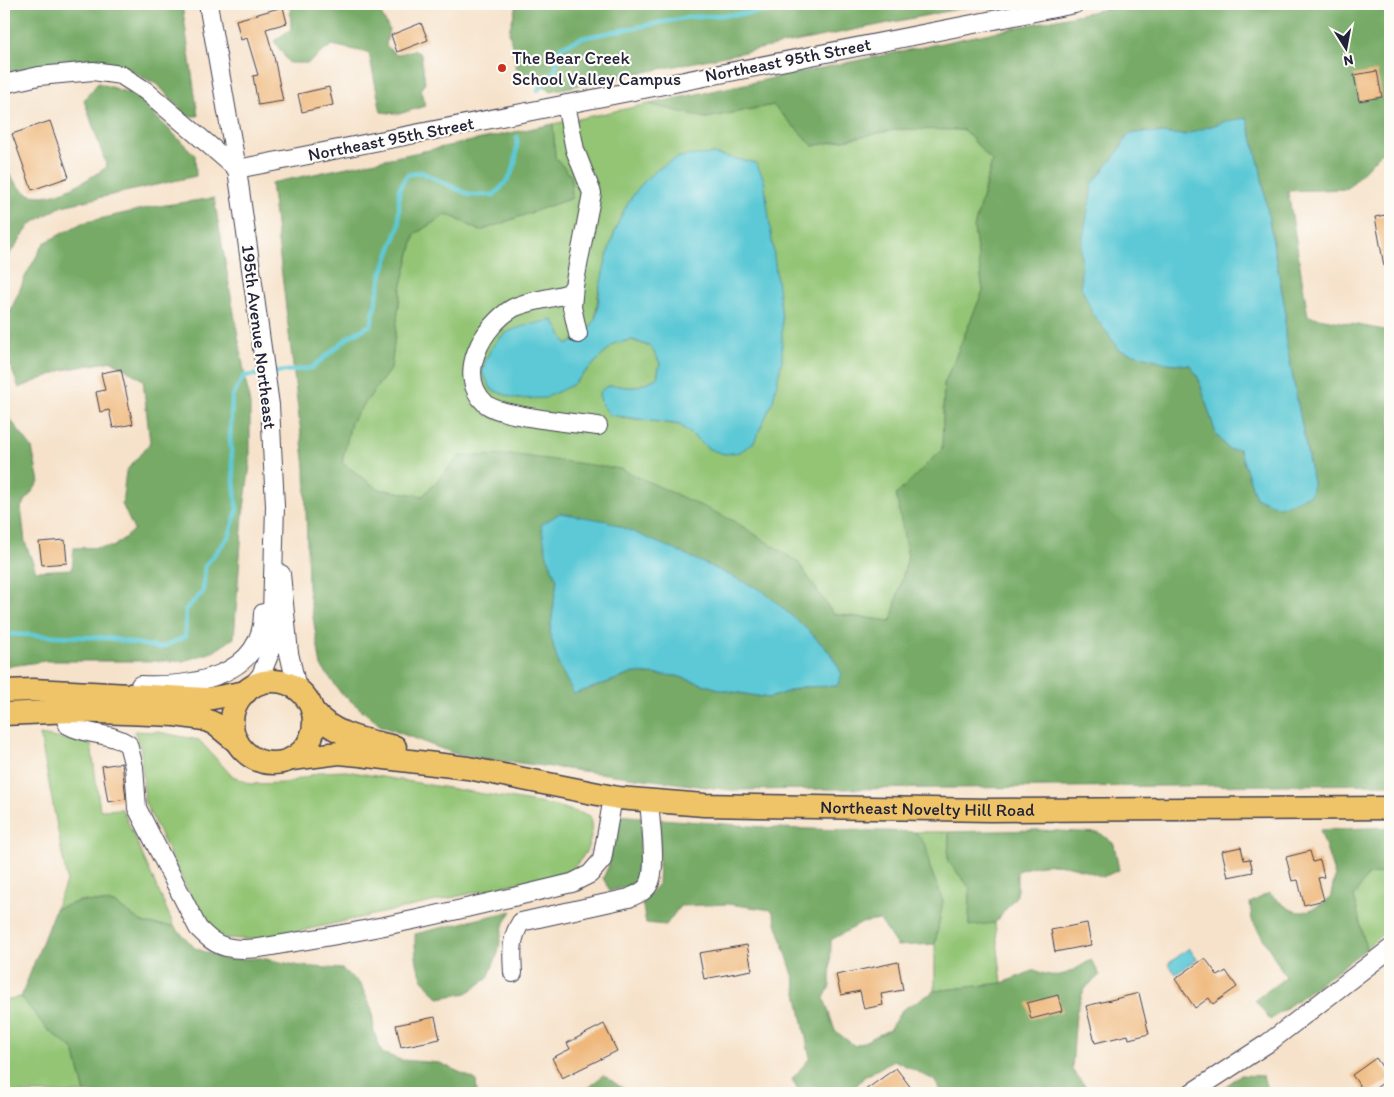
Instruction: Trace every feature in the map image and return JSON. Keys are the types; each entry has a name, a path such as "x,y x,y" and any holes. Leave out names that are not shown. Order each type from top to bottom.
{"main road":[{"path":"4,691 33,690 207,699 247,690 260,683 286,682 297,688 307,698 313,711 315,725 312,738 304,750 292,759 280,763 268,763 255,759 245,752 237,742 216,724 204,718 167,714 66,711 4,714"},
{"path":"237,742 232,719 234,708 247,690"},
{"name":"Northeast Novelty Hill Road","path":"313,711 322,721 343,734 468,768 613,797 704,805 990,810 1390,808"},
{"name":"Northeast Novelty Hill Road","path":"292,759 339,753 468,768"}],"street":[{"name":"195th Avenue Northeast","path":"208,4 237,169 262,343 270,405 275,506"},
{"name":"Northeast 95th Street","path":"237,169 1065,5"},
{"path":"4,84 39,76 93,71 121,75 146,91 237,169"},
{"path":"566,104 575,150 592,193 574,286 572,308 578,334"},
{"path":"574,286 568,293 514,308 494,323 473,357 473,375 477,391 486,404 504,412 598,426"},
{"path":"275,506 289,653 297,688"},
{"path":"247,690 260,675 271,650 275,506"},
{"path":"33,690 83,685 178,685 224,673 238,665 248,656 262,633 266,550 275,506"},
{"path":"66,711 68,725 76,729 118,738 128,744 134,767 136,808 198,928 208,938 226,947 256,948 335,936 411,921 572,883 590,874 602,860 613,797"},
{"path":"513,974 512,948 514,933 522,922 629,898 645,890 650,882 652,868 649,800"},
{"path":"1190,1093 1268,1043 1390,949"}],"green space":[{"path":"4,4 182,4 198,116 187,116 158,85 117,64 73,62 36,66 4,74"},
{"path":"290,4 376,4 389,29 386,45 396,55 413,50 421,54 425,82 421,89 425,106 399,114 381,112 369,53 332,45 308,63 289,63 274,41 291,29"},
{"path":"517,4 983,4 551,91 516,68 509,31"},
{"path":"1129,4 1390,4 1390,143 1347,189 1288,191 1308,316 1390,331 1390,784 730,790 458,755 381,726 340,692 321,666 308,587 305,467 271,183 553,124 555,157 571,176 572,198 480,231 447,214 415,234 401,288 391,368 351,422 342,463 378,489 423,496 460,456 517,455 621,469 734,521 798,562 833,614 891,621 908,557 896,495 942,449 944,384 983,291 974,228 992,161 964,130 899,129 813,146 773,105 706,118 649,104","holes":["1247,119 1260,168 1285,307 1285,337 1313,483 1256,498 1239,449 1216,434 1198,377 1190,365 1167,363 1093,183 1118,152 1129,134 1143,132 1184,135","557,580 810,632 831,654 841,675 837,686 801,687 769,698 722,690 677,676 634,673 603,684 550,633"]},
{"path":"98,83 133,94 195,155 196,176 62,206 31,224 4,262 4,166 25,192 38,196 59,193 90,178 107,167 84,100"},
{"path":"649,104 706,118 773,105 813,146 899,129 964,130 992,161 974,228 983,291 944,384 942,449 897,495 908,557 891,621 833,614 797,562 460,456 423,496 378,489 342,463 351,422 391,368 401,288 415,234 447,214 480,231 572,198 571,176 555,157 553,124","holes":["713,154 756,163 709,449 680,425 621,417 602,405 599,394 606,387 635,387 657,378 660,363 651,347 632,340 615,343 572,385 517,399 492,390 482,372 553,320 567,345 584,335 595,321 599,288 677,158"]},
{"path":"214,198 250,405 250,465 243,515 234,638 213,652 183,661 45,661 4,667 4,411 32,448 39,482 21,507 25,542 36,571 72,569 74,548 113,547 134,530 122,504 126,471 150,443 143,380 112,361 63,370 19,388 8,360 7,319 26,275 44,243 82,223 152,207"},
{"path":"134,731 158,732 199,740 231,775 250,784 286,783 321,772 346,771 556,806 590,816 590,840 585,854 568,872 259,940 225,938 205,926 145,803 141,750"},
{"path":"40,735 91,744 100,810 122,809 174,926 145,924 114,903 80,901 55,909 67,880"},
{"path":"614,815 642,817 638,878 630,886 610,891 603,878 609,865"},
{"path":"661,819 775,828 915,832 926,845 930,868 943,901 935,944 897,946 880,920 862,923 831,940 830,986 824,998 835,1031 855,1046 889,1030 902,1010 935,991 1002,983 1035,970 1043,974 1064,974 1091,960 1100,975 1084,989 1076,1013 1072,1070 1091,1093 942,1093 934,1080 894,1060 864,1077 850,1093 799,1093 792,1079 810,1058 794,978 772,910 728,904 680,906 666,925 646,923 642,902 658,884"},
{"path":"1390,827 1390,872 1368,875 1354,897 1366,949 1270,1020 1255,1000 1286,977 1252,920 1250,903 1269,893 1292,910 1298,912 1305,912 1320,905 1330,899 1335,876 1320,830"},
{"path":"1038,830 1100,833 1114,844 1119,870 1103,877 1070,866 1051,864 1017,871 1017,895 995,923 969,926 970,888 948,861 949,832"},
{"path":"915,832 949,832 948,861 970,888 969,925 995,923 1002,983 935,991 935,944 943,901 930,868 925,845"},
{"path":"1390,872 1390,927 1366,949 1354,897 1368,875"},
{"path":"80,901 114,903 145,924 174,926 195,948 226,960 261,958 300,966 342,969 361,985 372,1010 374,1032 382,1053 401,1060 440,1063 476,1080 477,1093 85,1093 74,1050 47,1029 21,997 55,909"},
{"path":"512,911 503,926 498,953 488,978 467,993 439,998 426,984 419,969 415,934"},
{"path":"21,997 47,1029 74,1050 85,1093 4,1093 4,1000"},
{"path":"603,1075 630,1093 583,1093"},
{"path":"1241,1075 1263,1076 1268,1093 1216,1093"},
{"path":"1131,1090 1130,1093 1091,1093"}],"water":[{"path":"1247,118 1260,168 1285,308 1285,337 1313,483 1311,494 1280,507 1256,498 1239,449 1229,450 1216,434 1198,377 1190,365 1167,363 1120,350 1093,314 1081,286 1081,248 1093,183 1118,152 1129,134 1143,132 1184,135 1227,121"},
{"path":"713,154 756,163 764,179 782,318 782,360 773,401 754,442 740,452 724,454 709,449 680,425 610,415 602,405 599,394 603,389 611,386 635,387 657,378 660,363 651,347 633,340 615,343 572,385 545,398 517,399 492,390 482,372 493,346 507,332 527,325 553,320 567,345 582,336 590,327 595,319 600,286 615,230 632,197 644,182 658,169 679,157"},
{"path":"560,513 607,521 680,552 763,591 810,632 831,654 842,674 837,686 801,687 769,698 722,690 677,676 634,673 574,694 559,666 550,633 557,580 547,555 541,525"},
{"path":"1189,948 1197,959 1176,974 1168,964"}],"building":[{"path":"283,7 287,23 266,29 283,101 258,105 253,76 258,75 247,38 241,40 236,20"},
{"path":"421,23 428,40 397,52 391,35"},
{"path":"1377,71 1382,97 1359,101 1354,75"},
{"path":"329,87 333,105 302,112 298,94"},
{"path":"50,121 69,177 32,190 12,134"},
{"path":"1390,214 1390,266 1384,266 1375,217"},
{"path":"121,369 133,424 113,428 109,410 100,412 96,392 105,390 101,373"},
{"path":"65,540 67,563 42,565 39,542"},
{"path":"122,763 126,799 108,802 102,766"},
{"path":"1241,847 1244,860 1250,859 1253,872 1228,877 1222,851"},
{"path":"1310,851 1313,862 1320,860 1324,877 1318,878 1324,900 1304,905 1298,880 1292,881 1286,857"},
{"path":"1087,923 1091,945 1055,952 1051,930"},
{"path":"747,945 752,970 704,979 699,953"},
{"path":"1205,958 1218,976 1226,971 1237,987 1213,1004 1209,998 1195,1008 1175,979"},
{"path":"898,962 903,990 881,994 883,1005 864,1009 860,991 841,995 836,975"},
{"path":"1139,993 1149,1034 1129,1039 1128,1035 1095,1043 1086,1006"},
{"path":"1058,995 1062,1011 1031,1019 1027,1003"},
{"path":"435,1017 440,1039 401,1047 396,1025"},
{"path":"604,1024 617,1051 562,1078 552,1058 570,1049 567,1043"},
{"path":"1376,1058 1390,1078 1369,1093 1365,1093 1352,1075"},
{"path":"896,1068 915,1093 861,1093"}],"waterway":[{"path":"538,90 555,70 561,47 581,38 689,17 743,14 822,4"},
{"path":"269,373 312,368 350,336 371,325 382,273 399,226 399,189 407,175 421,172 470,195 494,195 511,175 515,163 517,137"},
{"path":"4,634 108,638 160,648 185,637 186,609 203,592 205,566 229,536 237,511 230,439 232,397 244,376 262,374"}],"place":[{"name":"The Bear Creek School Valley Campus","path":"502,68"}]}
